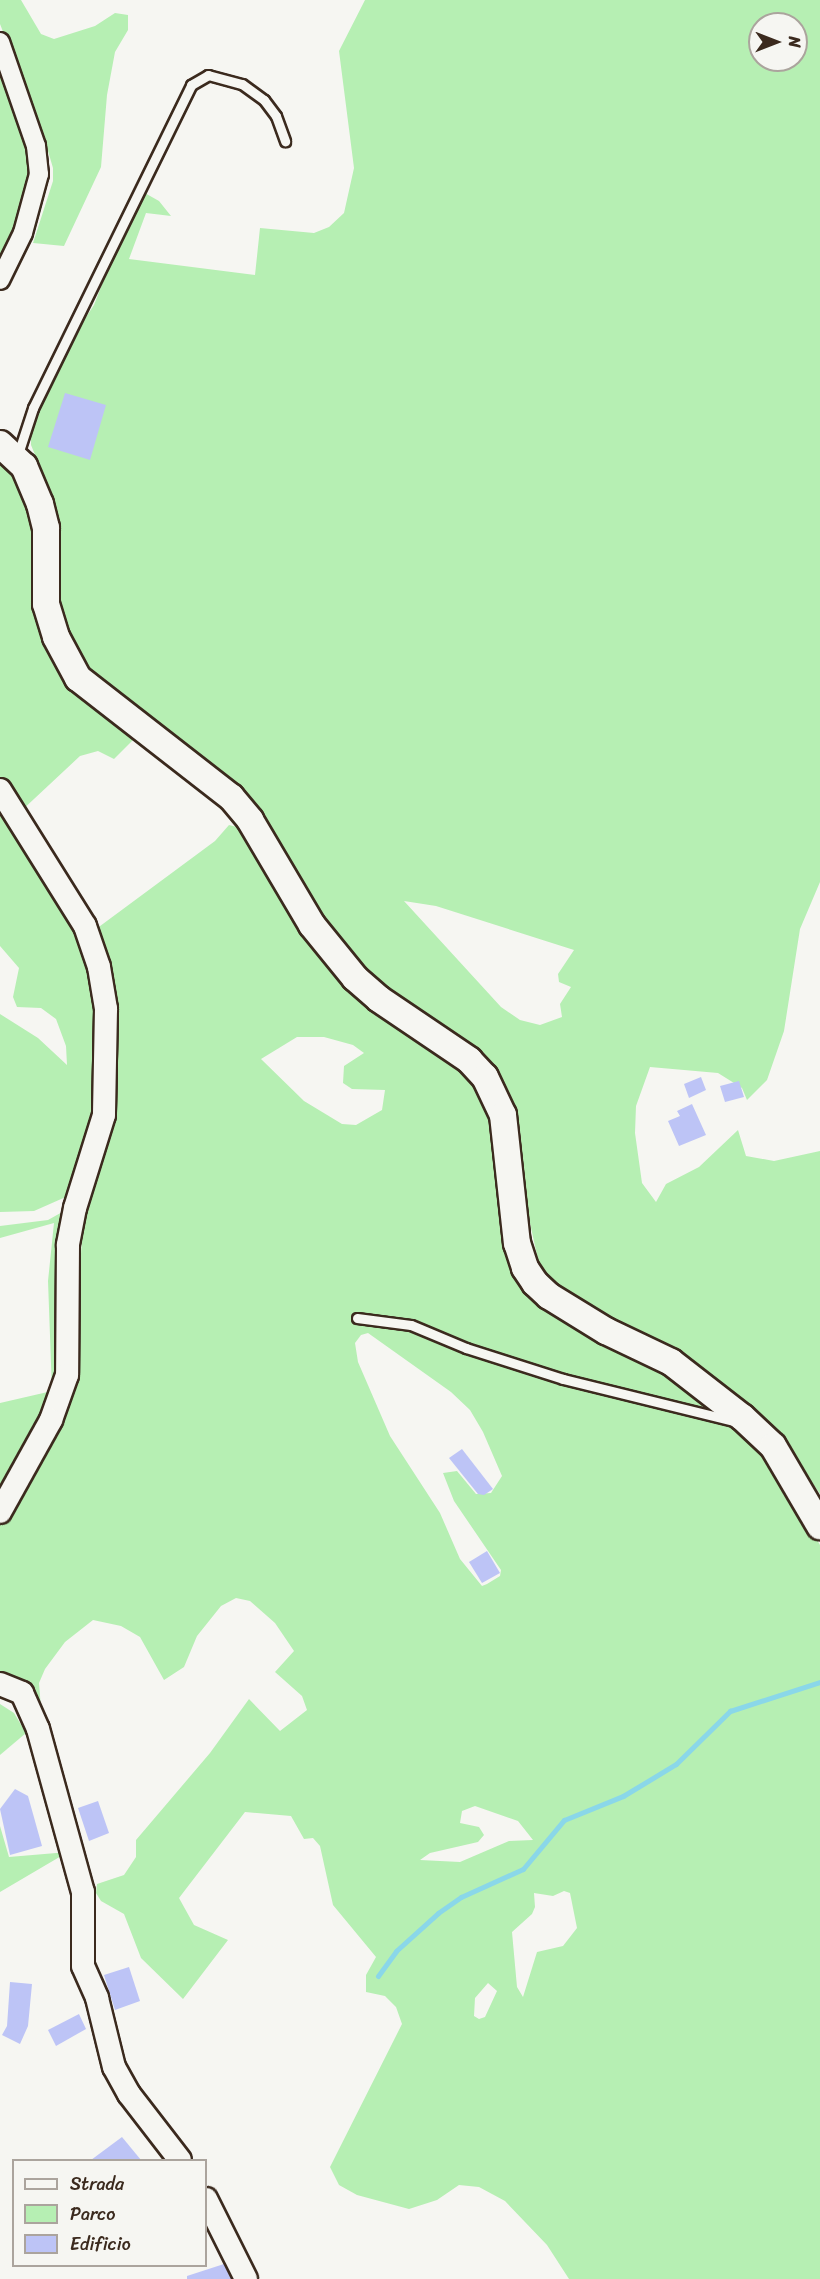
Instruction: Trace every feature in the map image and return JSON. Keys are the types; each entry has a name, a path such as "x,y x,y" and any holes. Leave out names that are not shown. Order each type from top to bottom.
{"main road":[{"path":"9,450 33,482 44,516 50,621 78,678 231,797 250,820 312,925 355,978 379,999 469,1060 485,1077 503,1115 517,1243 525,1268 535,1283 549,1296 606,1331 670,1362 751,1425 773,1446 820,1526"}],"street":[{"path":"0,42 36,146 39,174 23,232 0,280"},
{"path":"0,790 85,926 99,967 106,1009 104,1115 75,1208 69,1245 67,1375 51,1420 0,1512"},
{"path":"0,1684 22,1693 38,1730 83,1892 83,1966 97,1998 114,2067 129,2094 179,2159"},
{"path":"207,2201 246,2279"}],"lane":[{"path":"9,450 33,408 191,85 208,75 242,84 264,100 276,116 285,141"},
{"path":"357,1318 411,1324 466,1348 563,1379 751,1425"}],"green space":[{"path":"0,0 21,0 41,34 54,39 95,26 115,13 128,15 128,30 115,52 107,95 101,167 64,246 33,243 53,181 53,168 43,134 0,24"},
{"path":"365,0 820,0 820,882 800,929 784,1031 767,1080 747,1100 742,1088 718,1073 650,1067 636,1106 635,1133 642,1183 656,1202 666,1184 699,1167 738,1130 746,1156 774,1161 820,1151 820,1494 779,1435 737,1396 555,1290 539,1264 522,1187 514,1116 353,958 319,920 260,822 84,671 58,618 61,570 54,518 49,489 31,445 31,424 61,355 94,305 125,225 143,192 159,201 171,216 146,213 129,259 255,275 260,228 314,233 329,227 344,213 354,168 339,51","holes":["404,901 436,906 574,950 558,974 559,982 571,987 560,1004 562,1017 540,1025 520,1020 501,1007"]},
{"path":"0,55 34,170 0,275"},
{"path":"0,455 16,470 36,510 54,639 135,738 114,759 98,751 80,756 19,813 0,779"},
{"path":"0,803 83,945 99,989 100,1089 77,1192 34,1211 0,1212 0,1014 38,1038 67,1065 66,1046 56,1019 41,1008 17,1007 13,997 19,968 0,946"},
{"path":"229,825 237,827 305,930 464,1067 488,1100 512,1258 666,1370 767,1452 820,1545 820,2279 569,2279 547,2245 505,2201 479,2187 459,2185 437,2200 409,2209 357,2195 339,2185 330,2167 402,2024 396,2007 385,1996 366,1992 366,1975 376,1957 333,1905 320,1846 313,1838 304,1839 291,1816 245,1812 179,1898 194,1925 228,1940 183,1999 141,1958 124,1914 101,1901 96,1893 97,1884 124,1875 136,1857 136,1840 210,1753 249,1699 280,1731 307,1710 302,1696 275,1672 294,1651 275,1623 250,1601 236,1598 221,1606 197,1636 184,1667 164,1680 140,1637 121,1626 93,1620 65,1642 45,1669 39,1683 41,1708 0,1678 0,1524 27,1489 57,1429 77,1317 83,1222 109,1127 92,932 215,841","holes":["297,1037 324,1037 353,1045 364,1053 344,1066 343,1083 352,1089 385,1090 382,1110 356,1125 342,1124 304,1101 261,1059","368,1333 451,1392 470,1410 483,1432 502,1476 491,1493 476,1494 457,1471 443,1473 454,1501 501,1570 500,1576 487,1584 482,1586 460,1559 440,1513 390,1436 358,1362 355,1343 361,1335","475,1806 518,1821 533,1840 509,1841 460,1862 420,1860 430,1853 478,1842 484,1835 479,1827 460,1823 462,1811","564,1891 570,1893 577,1928 563,1946 537,1952 523,1997 517,1987 512,1932 532,1914 535,1907 534,1893 553,1896","488,1983 497,1991 485,2017 479,2019 474,2016 475,1998"]},
{"path":"73,1206 63,1376 0,1499 0,1403 52,1391 48,1281 54,1223 0,1238 0,1226 48,1220"},
{"path":"0,1704 14,1713 26,1733 0,1755"},
{"path":"0,1826 9,1857 68,1852 0,1892"}],"building":[{"path":"65,393 106,405 90,460 48,447"},
{"path":"701,1077 706,1090 689,1098 684,1084"},
{"path":"739,1081 744,1097 725,1102 720,1086"},
{"path":"692,1104 706,1135 679,1146 668,1121 680,1116 677,1111"},
{"path":"462,1449 493,1489 484,1495 478,1494 449,1458"},
{"path":"487,1551 500,1573 482,1583 469,1562"},
{"path":"15,1789 28,1796 42,1846 10,1855 0,1809"},
{"path":"98,1801 109,1833 89,1841 78,1808"},
{"path":"129,1967 140,2001 115,2010 104,1975"},
{"path":"10,1982 32,1984 28,2026 20,2044 2,2035 7,2026"},
{"path":"79,2014 86,2029 56,2046 48,2030"},
{"path":"122,2137 140,2159 92,2159"},
{"path":"224,2264 231,2279 187,2279 187,2276"}],"waterway":[{"path":"378,1976 396,1951 438,1913 461,1897 523,1869 564,1820 623,1796 676,1764 730,1711 820,1682"}]}
